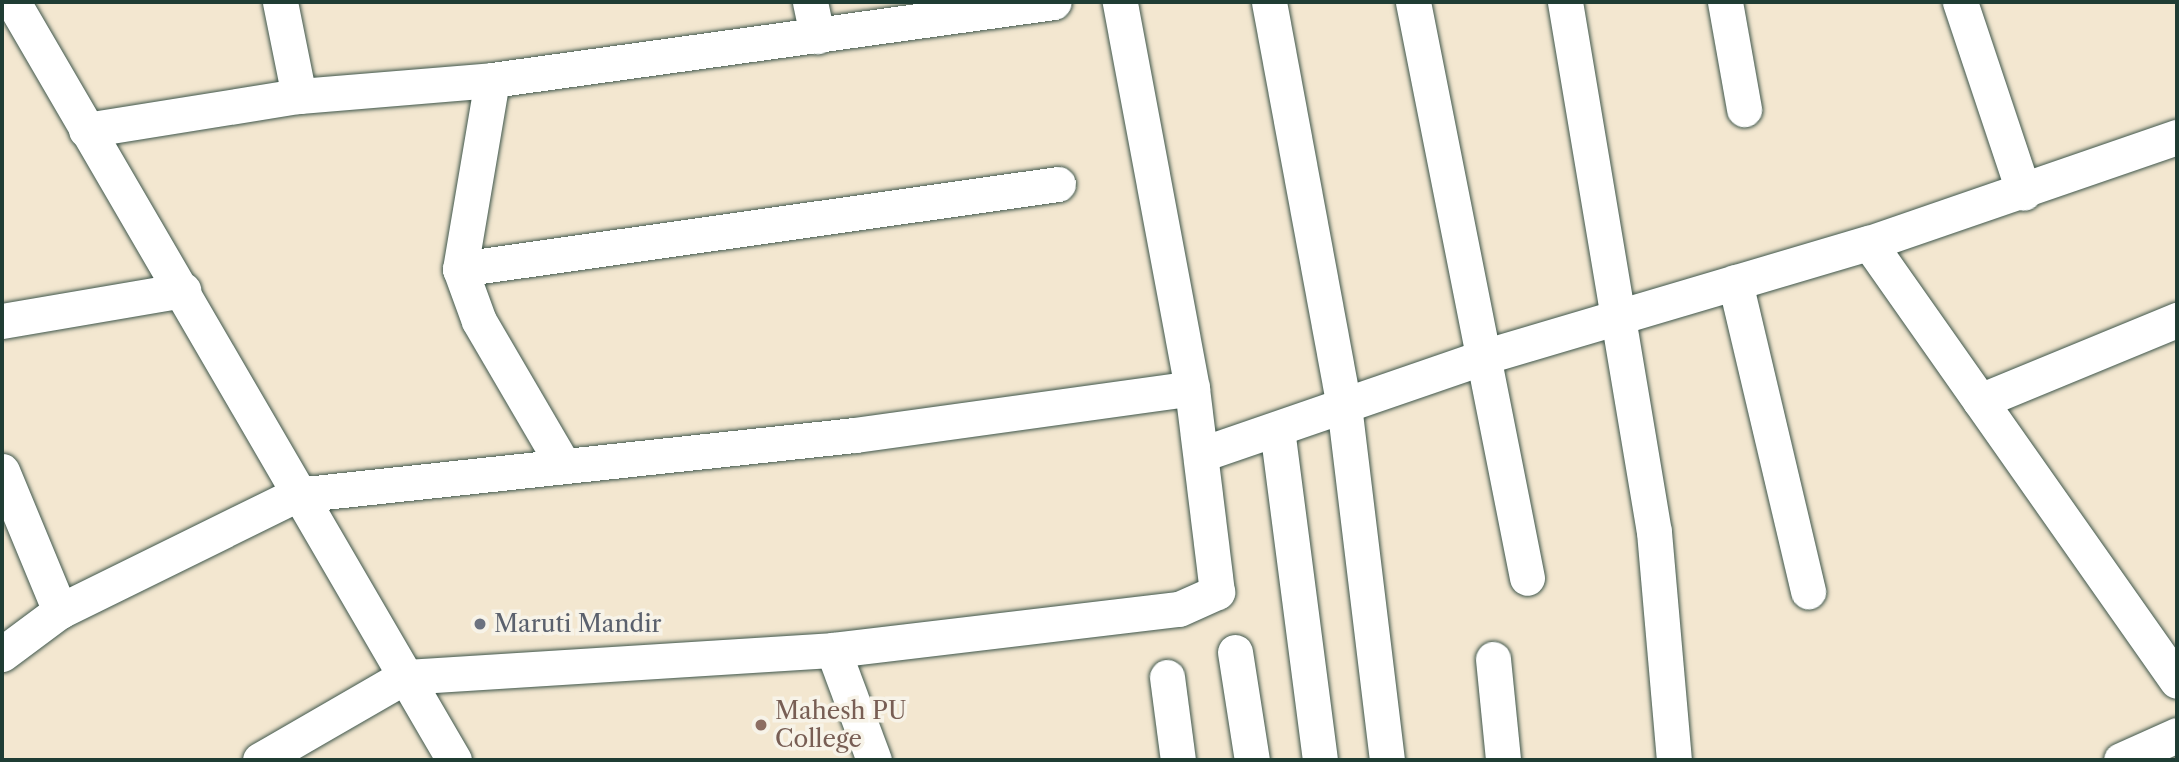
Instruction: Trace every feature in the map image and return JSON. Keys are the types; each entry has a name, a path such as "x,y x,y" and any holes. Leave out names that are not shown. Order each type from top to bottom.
{"street":[{"path":"13,2 86,130 183,290 296,495 454,760"},
{"path":"280,2 299,96"},
{"path":"810,2 817,36"},
{"path":"86,130 299,96 492,80 1054,2"},
{"path":"260,760 404,677 833,650 1205,601 1217,592 1219,576 1192,388 1121,2"},
{"path":"1269,2 1344,405 1387,760"},
{"path":"1413,2 1527,578"},
{"path":"1564,2 1654,532 1674,760"},
{"path":"1725,2 1744,109"},
{"path":"1968,4 2024,193"},
{"path":"492,80 460,269 479,321 562,463"},
{"path":"1202,454 1483,357 1869,243 2024,193 2177,137"},
{"path":"460,269 1058,184"},
{"path":"1869,243 2177,681"},
{"path":"1735,282 1808,591"},
{"path":"2,321 183,290"},
{"path":"1980,401 2177,320"},
{"path":"2,653 60,611 296,495 562,463 855,435 1192,388"},
{"path":"1277,429 1320,760"},
{"path":"2,471 60,611"},
{"path":"833,650 874,760"},
{"path":"1235,652 1252,760"},
{"path":"1493,659 1503,760"},
{"path":"1167,677 1178,760"},
{"path":"2121,760 2177,735"}],"place":[{"name":"Maruti Mandir","path":"480,624"},
{"name":"Mahesh PU College","path":"761,725"}]}
